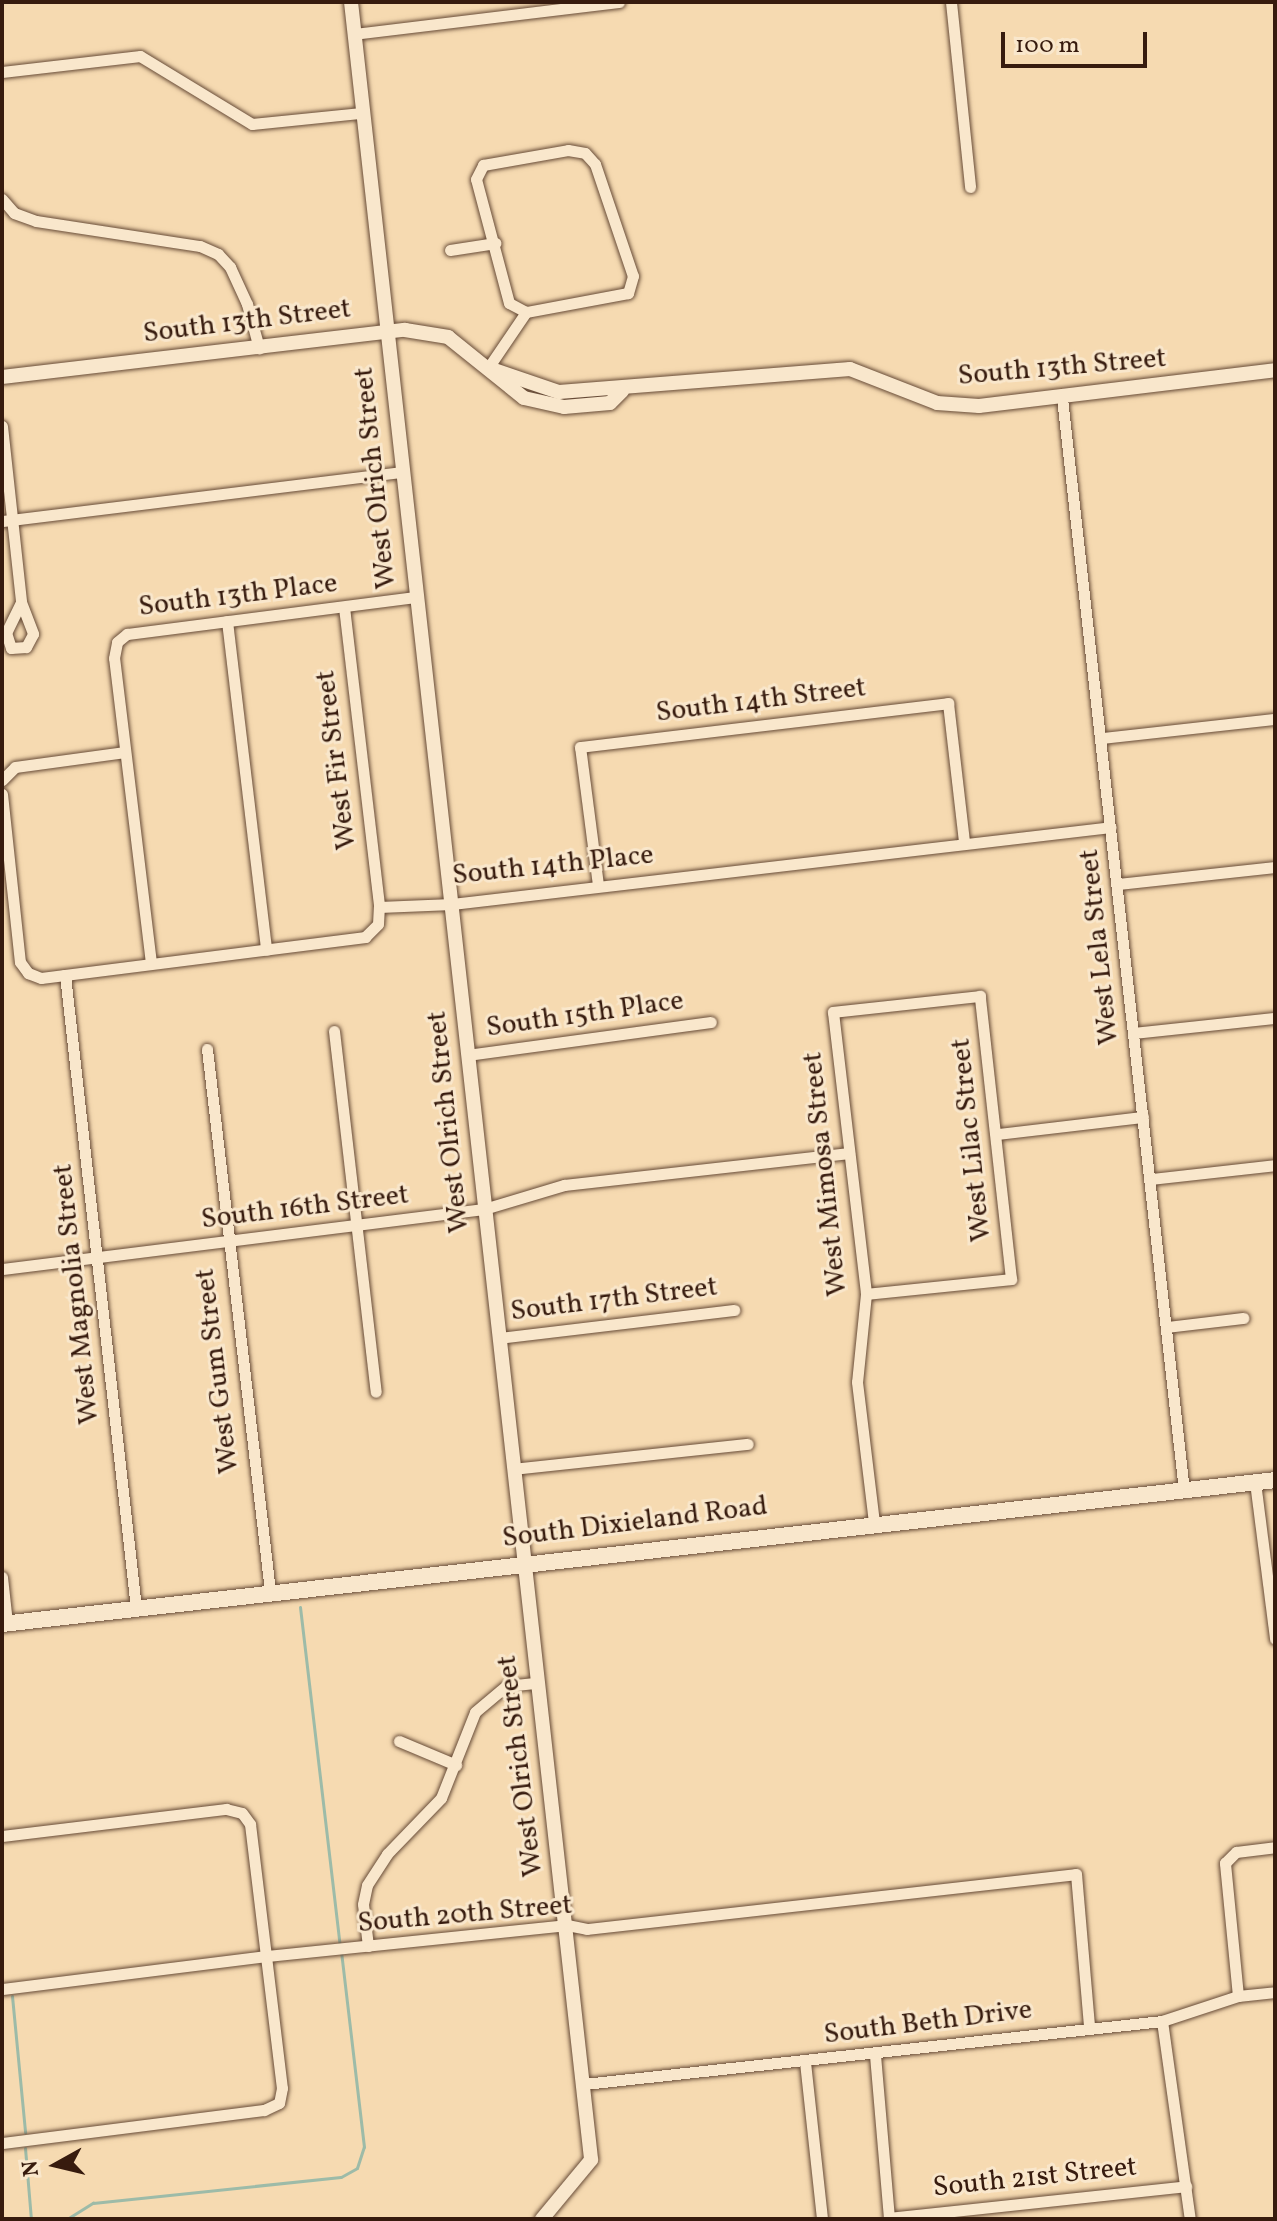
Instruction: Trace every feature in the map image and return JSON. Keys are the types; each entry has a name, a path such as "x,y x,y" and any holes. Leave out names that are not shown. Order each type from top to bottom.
{"main road":[{"name":"South Dixieland Road","path":"4,1623 874,1522 1275,1480"}],"street":[{"name":"West Olrich Street","path":"351,2 522,1563 567,1925 591,2160 542,2219"},
{"path":"354,34 619,2"},
{"path":"951,2 970,187"},
{"path":"2,72 140,56 252,124 361,113"},
{"path":"568,150 585,153 595,164 633,276 628,293 526,312 509,303 495,243 476,179 483,165 568,150"},
{"path":"2,199 14,213 36,221 200,246 218,254 230,267 247,304 259,348"},
{"path":"450,250 495,243"},
{"path":"488,368 526,312"},
{"name":"South 13th Street","path":"2,377 386,331 425,330 448,337 524,398 564,407 610,403 622,391 825,367 850,369 958,406 1062,398 1275,370"},
{"name":"West Lela Street","path":"1062,398 1184,1490"},
{"path":"2,426 7,520 21,602"},
{"path":"7,520 401,472"},
{"name":"South 13th Place","path":"125,752 114,658 117,642 127,634 416,597"},
{"name":"West Fir Street","path":"344,607 379,907"},
{"path":"227,621 266,950"},
{"name":"South 14th Street","path":"598,885 580,747 948,703 964,842"},
{"path":"1102,738 1275,719"},
{"path":"2,780 10,769 125,752 151,963"},
{"path":"2,794 24,970 36,977 365,937 378,924 379,907"},
{"name":"South 14th Place","path":"379,907 452,904 1111,827"},
{"path":"1118,884 1275,867"},
{"name":"West Magnolia Street","path":"65,975 136,1608"},
{"name":"West Mimosa Street","path":"874,1522 857,1382 866,1294 833,1012 980,996"},
{"name":"West Lilac Street","path":"866,1294 1011,1279 998,1134 980,996"},
{"path":"1134,1033 1275,1018"},
{"name":"South 15th Place","path":"467,1055 711,1022"},
{"path":"334,1031 376,1392"},
{"name":"West Gum Street","path":"207,1049 227,1242 270,1591"},
{"path":"998,1134 1143,1117"},
{"name":"South 16th Street","path":"2,1269 484,1209 564,1185 849,1153"},
{"path":"1151,1179 1275,1165"},
{"name":"South 17th Street","path":"499,1338 734,1310"},
{"path":"1167,1327 1243,1318"},
{"path":"513,1469 748,1444"},
{"path":"1255,1482 1275,1639"},
{"path":"2,1577 4,1623"},
{"path":"368,1946 363,1904 373,1873 441,1798 475,1712 489,1697 506,1686 537,1683"},
{"path":"399,1741 456,1765"},
{"path":"2,1836 226,1809 242,1813 250,1824 282,2088 279,2103 264,2110 2,2143"},
{"path":"1238,1996 1225,1863 1236,1852 1275,1847"},
{"name":"South 20th Street","path":"2,1989 267,1956 567,1925 587,1929 1076,1874 1089,2027"},
{"name":"South Beth Drive","path":"584,2084 875,2055 1089,2027 1162,2021 1238,1996 1275,1992"},
{"path":"1162,2021 1190,2219"},
{"path":"875,2055 889,2219"},
{"path":"805,2062 822,2219"},
{"name":"South 21st Street","path":"889,2219 1186,2186"}],"waterway":[{"path":"300,1607 340,1945"},
{"path":"67,2219 93,2203 341,2177 357,2168 364,2147 341,1952"},
{"path":"12,1996 25,2132"},
{"path":"25,2148 31,2219"}]}
